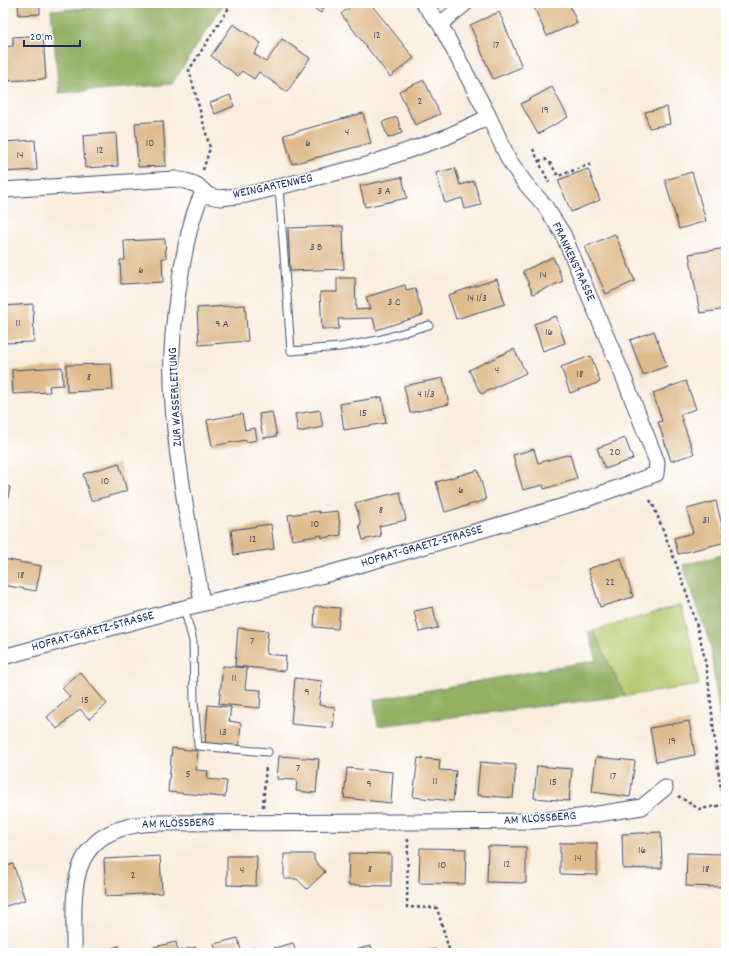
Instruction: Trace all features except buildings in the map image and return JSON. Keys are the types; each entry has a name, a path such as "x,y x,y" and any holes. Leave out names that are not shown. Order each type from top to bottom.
{"street":[{"name":"FRANKENSTRASSE","path":"423,3 440,24 489,116 509,160 524,182 545,206 563,234 624,378 657,462 656,474"},
{"path":"440,24 466,3"},
{"name":"WEINGARTENWEG","path":"3,190 175,179 186,181 200,188 209,196 220,198 246,195 367,164 446,137 489,116"},
{"name":"ZUR WASSERLEITUNG","path":"200,188 183,258 175,314 172,352 176,438 202,603"},
{"name":"HOFRAT-GRAETZ-STRASSE","path":"3,657 202,603 324,575 581,501 656,474"},
{"name":"AM KLÖSSBERG","path":"74,953 75,881 82,859 89,848 98,840 126,827 158,823 503,822 579,817 642,807 665,788"}],"lane":[{"path":"279,187 291,350 340,347 378,340 429,325"},
{"path":"184,608 193,641 194,701 198,746 268,752"}],"path":[{"path":"200,188 210,148 189,70 232,3"},
{"path":"533,149 542,168"},
{"path":"539,161 545,159 558,176 591,164"},
{"path":"650,500 687,594 701,644 707,672 726,814"},
{"path":"261,822 265,773"},
{"path":"665,788 699,809 724,805"},
{"path":"408,822 407,907 437,908 450,953"}],"green space":[{"path":"152,3 224,3 172,84 59,93 51,10 151,5"},
{"path":"726,554 726,767 710,644 683,565"},
{"path":"681,605 693,649 699,685 625,696 593,631"},
{"path":"593,631 625,696 378,726 374,700 597,660 588,632"}]}
